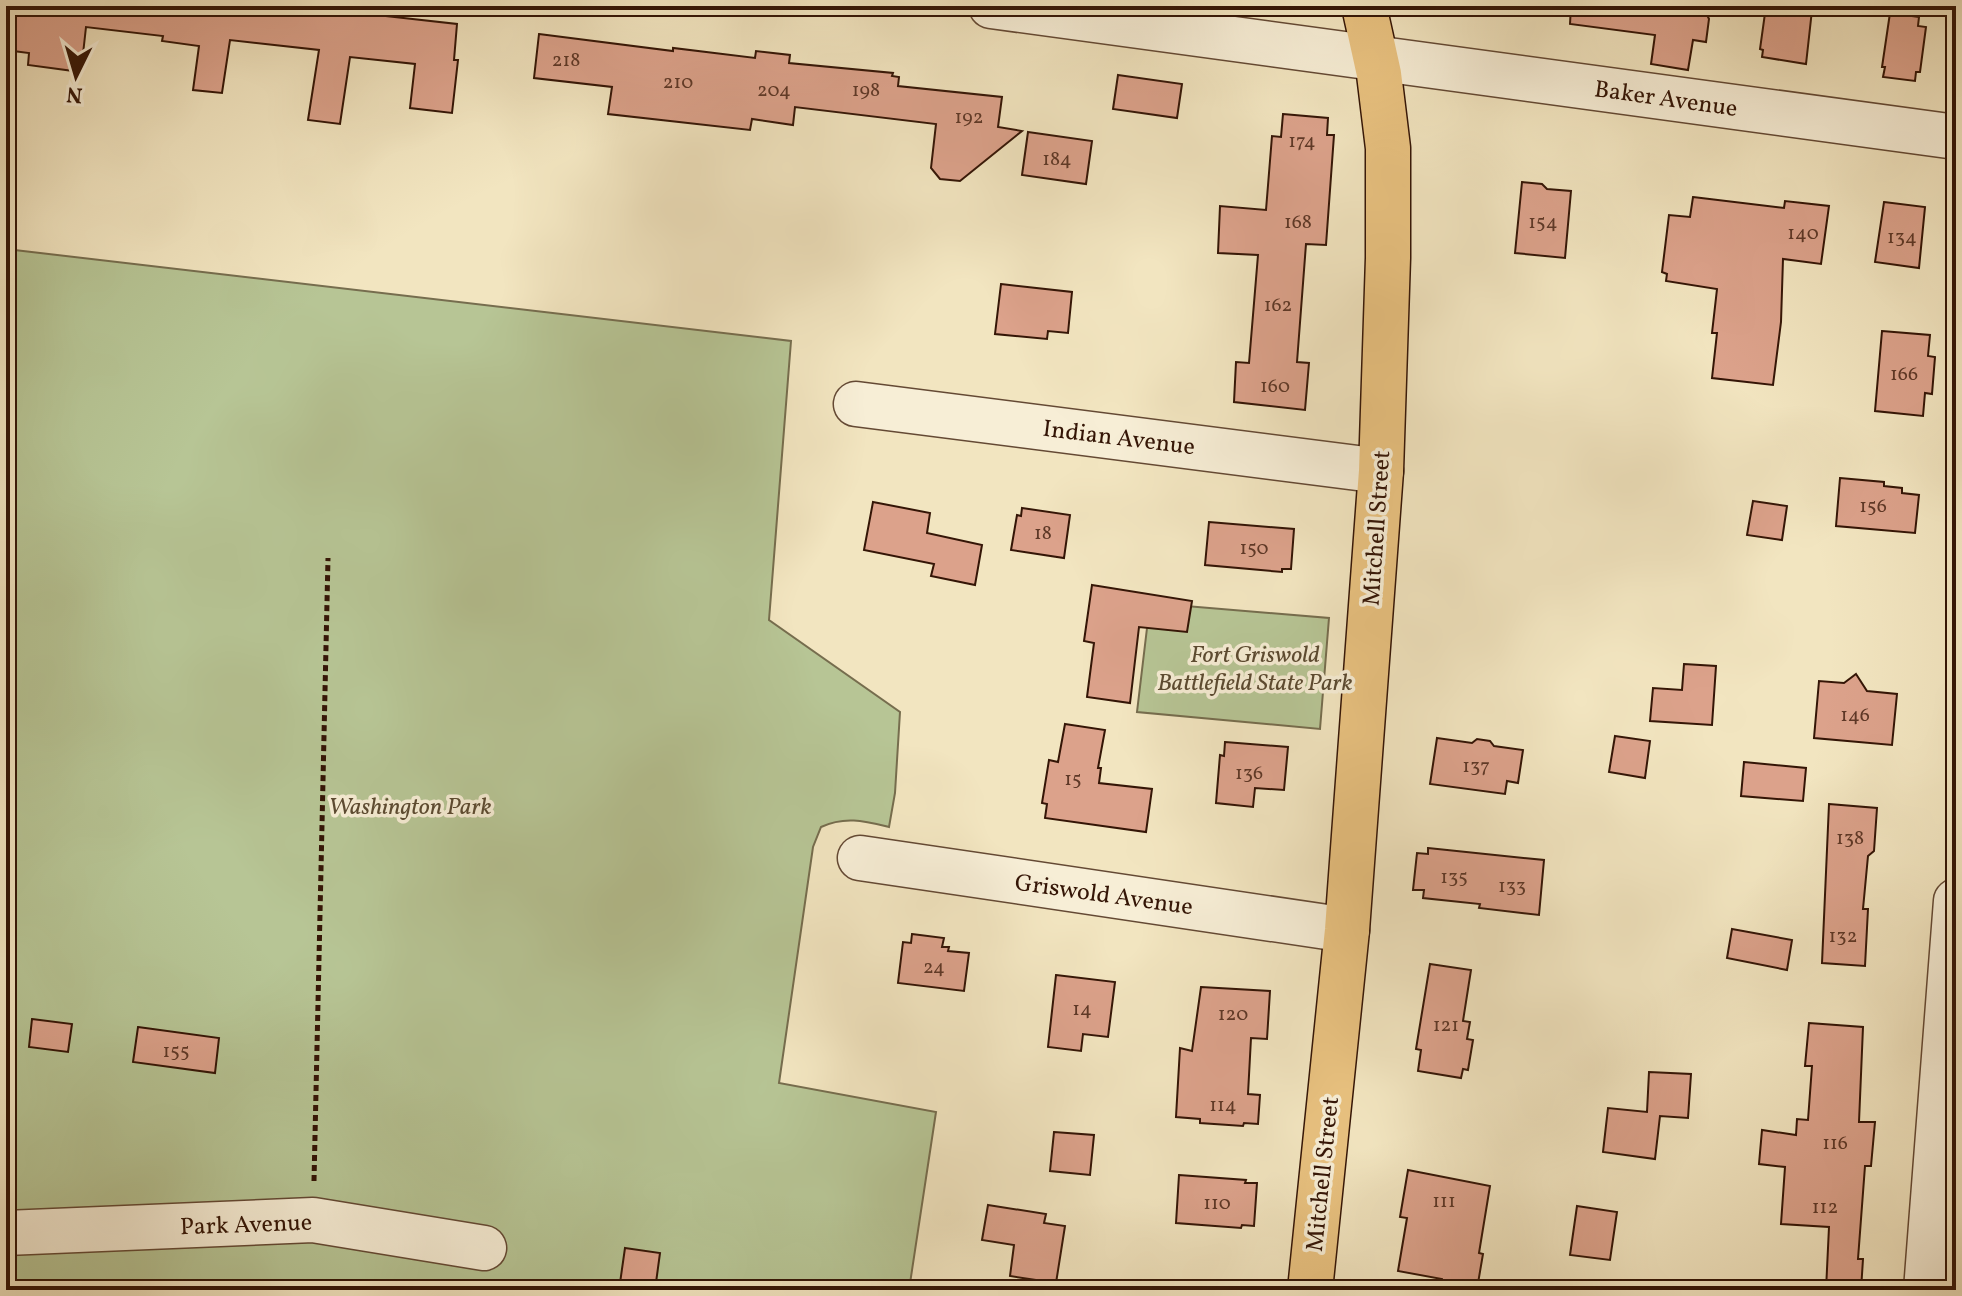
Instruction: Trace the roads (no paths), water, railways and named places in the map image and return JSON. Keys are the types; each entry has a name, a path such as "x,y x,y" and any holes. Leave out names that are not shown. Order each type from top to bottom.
{"main road":[{"name":"Mitchell Street","path":"1310,1290 1347,930 1381,471 1388,148 1376,59 1364,6"}],"street":[{"name":"Baker Avenue","path":"991,6 1956,137"},
{"name":"Indian Avenue","path":"856,404 1381,471"},
{"name":"Griswold Avenue","path":"860,858 1347,930"},
{"path":"1926,1290 1956,901"},
{"name":"Park Avenue","path":"6,1233 313,1220 484,1248"}],"park label":[{"name":"Fort Griswold Battlefield State Park","path":"1255,668"},
{"name":"Washington Park","path":"410,806"}]}
